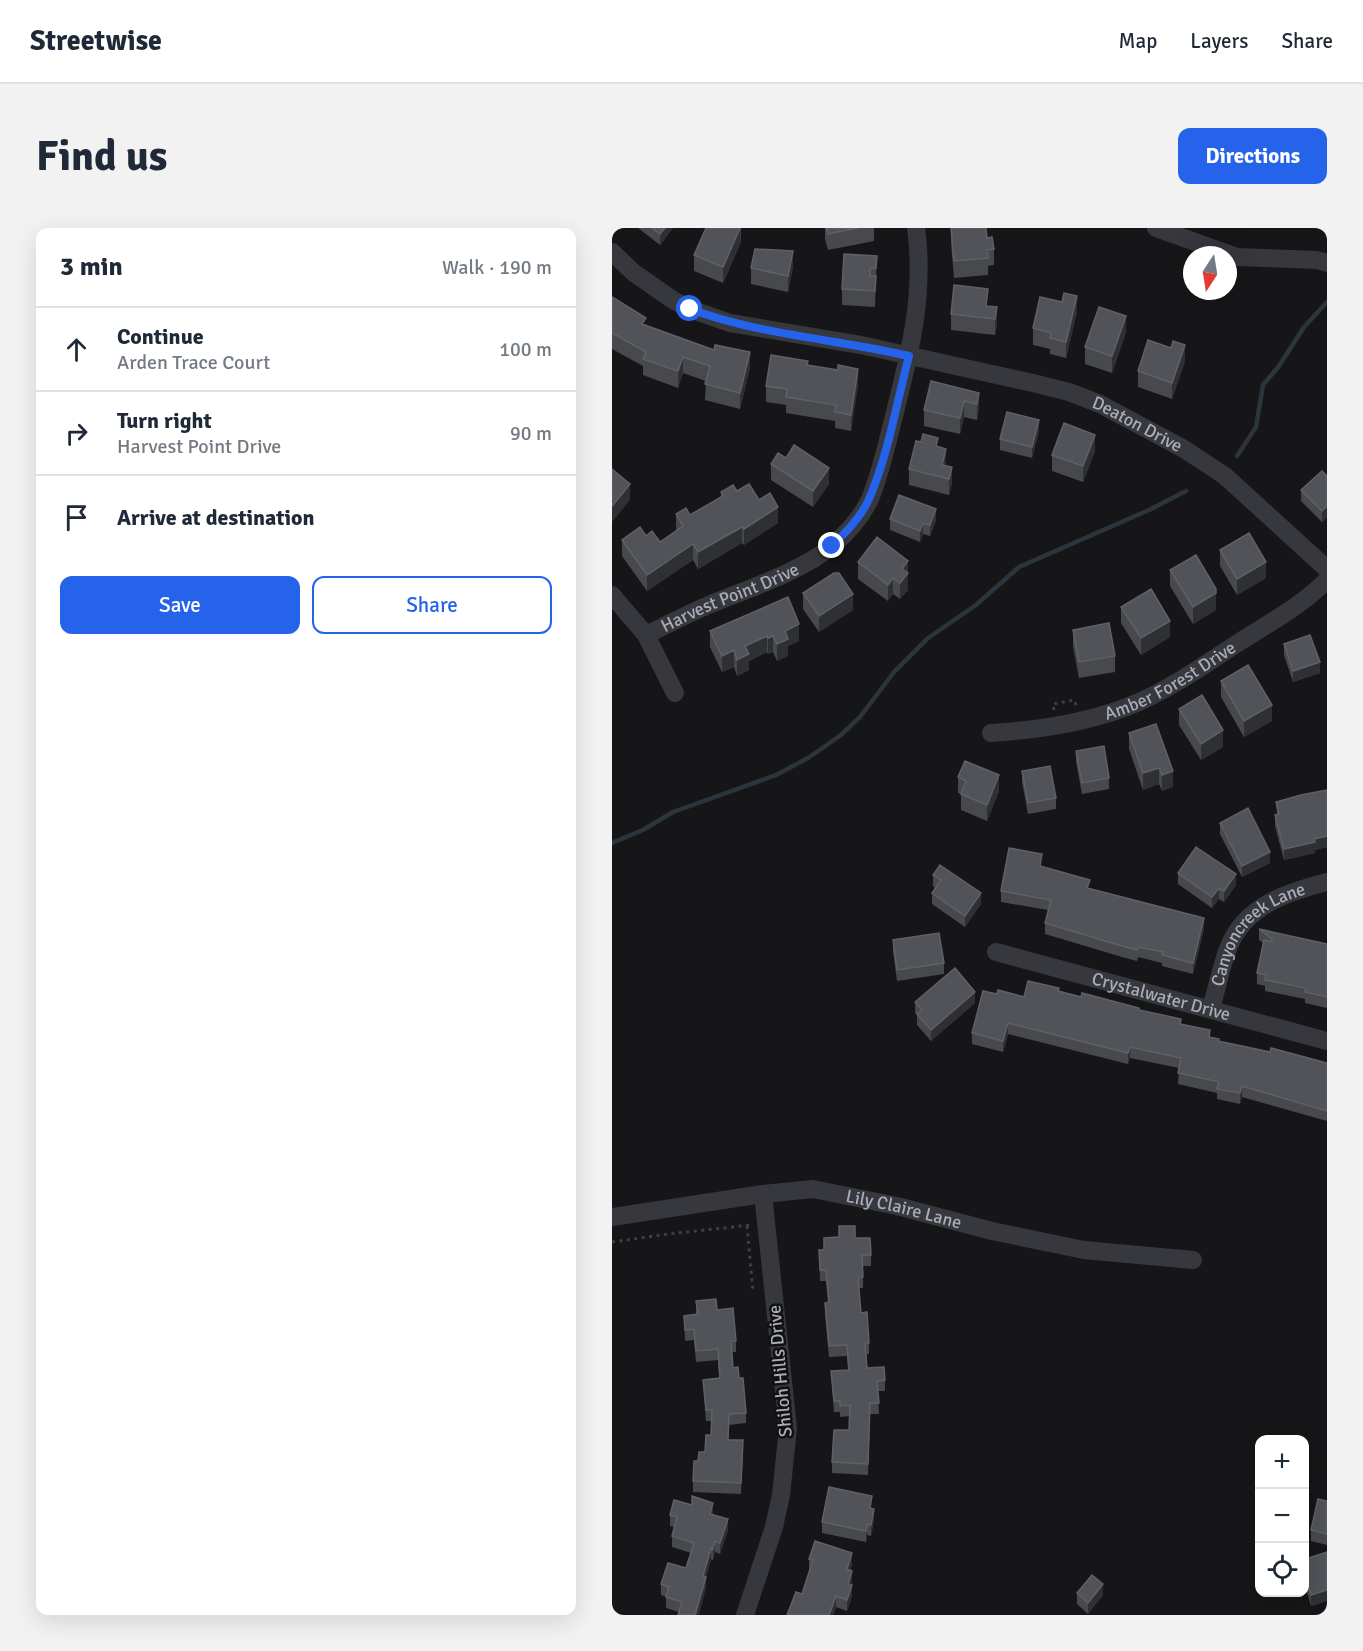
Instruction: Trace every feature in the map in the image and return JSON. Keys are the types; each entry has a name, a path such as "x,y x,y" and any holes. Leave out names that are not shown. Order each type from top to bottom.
{"street":[{"name":"Harvest Point Drive","path":"646,635 708,605 763,584 816,557 832,546 849,529 869,501 880,468 909,356 918,309 916,228"},
{"path":"1156,228 1237,257 1317,260 1327,263"},
{"name":"Deaton Drive","path":"612,252 634,273 673,300 707,315 752,328 861,345 1033,383 1069,392 1111,410 1184,449 1225,476 1327,569"},
{"name":"Amber Forest Drive","path":"991,733 1034,730 1114,711 1139,702 1175,683 1291,610 1314,594 1327,580"},
{"path":"612,595 646,635 675,693"},
{"name":"Canyoncreek Lane","path":"1211,1009 1230,944 1240,927 1264,904 1282,895 1327,882"},
{"name":"Crystalwater Drive","path":"996,952 1327,1041"},
{"name":"Lily Claire Lane","path":"612,1217 763,1194 813,1189 897,1206 992,1231 1084,1250 1193,1260"},
{"name":"Shiloh Hills Drive","path":"745,1615 774,1527 781,1495 788,1428 763,1194"}],"path":[{"path":"612,1242 679,1232 747,1226 753,1291"}],"building":[{"path":"652,228 665,228 660,234"},
{"path":"706,228 740,228 723,267 694,255"},
{"path":"826,228 858,228 828,234"},
{"path":"951,228 986,228 987,238 992,237 994,249 987,250 988,258 954,261"},
{"path":"755,249 793,251 788,276 751,268"},
{"path":"844,254 877,256 876,268 870,269 870,276 876,276 875,291 842,289"},
{"path":"954,285 988,289 986,306 997,307 995,319 951,314"},
{"path":"1064,293 1077,296 1066,342 1050,338 1051,333 1033,328 1040,297 1062,302"},
{"path":"612,297 646,318 642,324 714,350 715,345 750,352 740,393 705,384 710,366 683,357 678,371 643,359 646,352 612,333"},
{"path":"1099,307 1126,316 1112,356 1085,347"},
{"path":"1148,340 1171,348 1173,341 1185,345 1172,383 1138,371"},
{"path":"771,355 808,361 807,365 838,370 838,365 858,369 851,415 835,412 836,405 786,397 787,389 766,386"},
{"path":"931,381 979,393 977,404 964,401 960,418 924,410"},
{"path":"1007,412 1039,420 1032,447 1000,439"},
{"path":"1064,423 1095,435 1083,466 1052,455"},
{"path":"923,434 938,438 936,446 946,449 942,465 952,467 949,479 909,469 916,441 921,442"},
{"path":"794,445 829,468 813,491 771,464 778,453 786,458"},
{"path":"612,469 630,484 612,506"},
{"path":"1322,471 1327,476 1327,506 1322,511 1301,490"},
{"path":"749,484 759,500 770,493 778,507 744,529 742,527 698,552 693,544 647,575 622,540 640,527 646,536 652,531 660,542 683,526 676,514 686,508 690,515 723,496 721,492 733,485 737,491"},
{"path":"899,495 936,509 930,525 923,523 920,531 890,519"},
{"path":"1249,533 1266,562 1237,579 1220,550"},
{"path":"877,537 908,561 902,569 908,573 900,583 893,578 888,585 858,562"},
{"path":"1196,555 1216,589 1216,593 1193,607 1170,570"},
{"path":"834,573 839,573 853,594 819,616 803,593"},
{"path":"1151,589 1170,621 1141,638 1121,607"},
{"path":"788,597 799,624 785,631 788,639 777,644 773,636 768,638 767,636 745,646 749,654 737,660 734,650 722,656 710,631"},
{"path":"1109,623 1115,656 1079,662 1073,630"},
{"path":"1310,635 1320,662 1293,671 1284,644"},
{"path":"1248,665 1272,705 1244,721 1221,681"},
{"path":"1202,695 1223,730 1201,744 1179,709"},
{"path":"1156,724 1173,771 1162,775 1159,768 1143,773 1129,733"},
{"path":"1104,746 1109,778 1082,783 1076,751"},
{"path":"965,761 999,775 987,805 961,794 966,781 958,777"},
{"path":"1050,766 1056,798 1028,803 1022,771"},
{"path":"1327,790 1327,836 1314,839 1315,842 1284,849 1275,815 1279,814 1276,802"},
{"path":"1248,808 1270,852 1242,866 1220,823"},
{"path":"1196,847 1236,874 1224,891 1219,888 1212,897 1178,873"},
{"path":"1009,848 1042,854 1040,866 1090,880 1087,888 1204,918 1193,963 1162,955 1163,952 1138,947 1137,950 1045,923 1051,900 1001,891"},
{"path":"940,865 981,893 965,916 932,893 941,880 933,875"},
{"path":"1259,929 1327,944 1327,997 1305,992 1306,988 1265,980 1266,975 1257,973 1264,940 1272,942 1272,939"},
{"path":"939,933 944,963 897,970 893,940"},
{"path":"955,968 975,992 931,1030 917,1014 922,1010 915,1002"},
{"path":"1028,981 1059,988 1058,991 1081,997 1082,993 1139,1008 1139,1010 1181,1019 1180,1024 1210,1030 1209,1037 1219,1039 1218,1041 1270,1052 1271,1048 1327,1063 1327,1111 1242,1086 1240,1093 1217,1089 1219,1082 1178,1073 1181,1058 1130,1047 1128,1053 1008,1023 1003,1041 972,1033 983,991 997,994 998,990 1024,997"},
{"path":"839,1226 855,1226 855,1238 870,1238 871,1255 862,1255 863,1277 858,1278 861,1313 867,1312 869,1343 865,1343 867,1368 884,1367 885,1380 877,1381 879,1403 870,1403 868,1464 832,1462 834,1430 849,1430 850,1405 840,1406 840,1401 834,1401 831,1371 849,1370 847,1345 829,1346 825,1303 829,1302 826,1270 820,1270 819,1250 824,1250 824,1238 839,1237"},
{"path":"716,1299 717,1310 733,1308 736,1341 731,1341 733,1368 738,1367 739,1378 743,1378 746,1413 729,1414 728,1440 743,1440 741,1483 693,1481 694,1461 698,1461 699,1452 705,1452 706,1435 711,1435 712,1410 706,1410 703,1380 720,1378 718,1349 696,1351 694,1329 685,1330 684,1316 698,1314 696,1301"},
{"path":"829,1487 872,1496 870,1508 874,1509 871,1525 867,1524 866,1531 822,1522"},
{"path":"692,1496 713,1503 710,1514 728,1519 720,1543 715,1541 713,1549 711,1548 703,1576 706,1577 695,1615 678,1615 682,1602 666,1597 669,1587 661,1584 668,1563 686,1568 694,1543 672,1536 677,1517 670,1515 674,1500 692,1505"},
{"path":"1318,1499 1327,1501 1327,1534 1311,1530"},
{"path":"815,1541 852,1553 847,1569 852,1571 848,1584 852,1585 847,1600 836,1596 829,1615 787,1615 796,1592 802,1594 813,1560 809,1559"},
{"path":"1327,1552 1327,1590 1311,1595 1309,1588 1309,1558"},
{"path":"1092,1575 1103,1584 1088,1603 1077,1593"}],"waterway":[{"path":"1237,456 1256,427 1263,385 1279,366 1304,327 1327,302"},
{"path":"612,843 643,830 673,812 776,775 808,758 841,735 860,717 894,672 928,638 976,605 1019,567 1149,510 1186,491"}],"route":[{"path":"690,309 752,328 861,345 909,356 880,468 869,501 849,529 832,546"}]}
